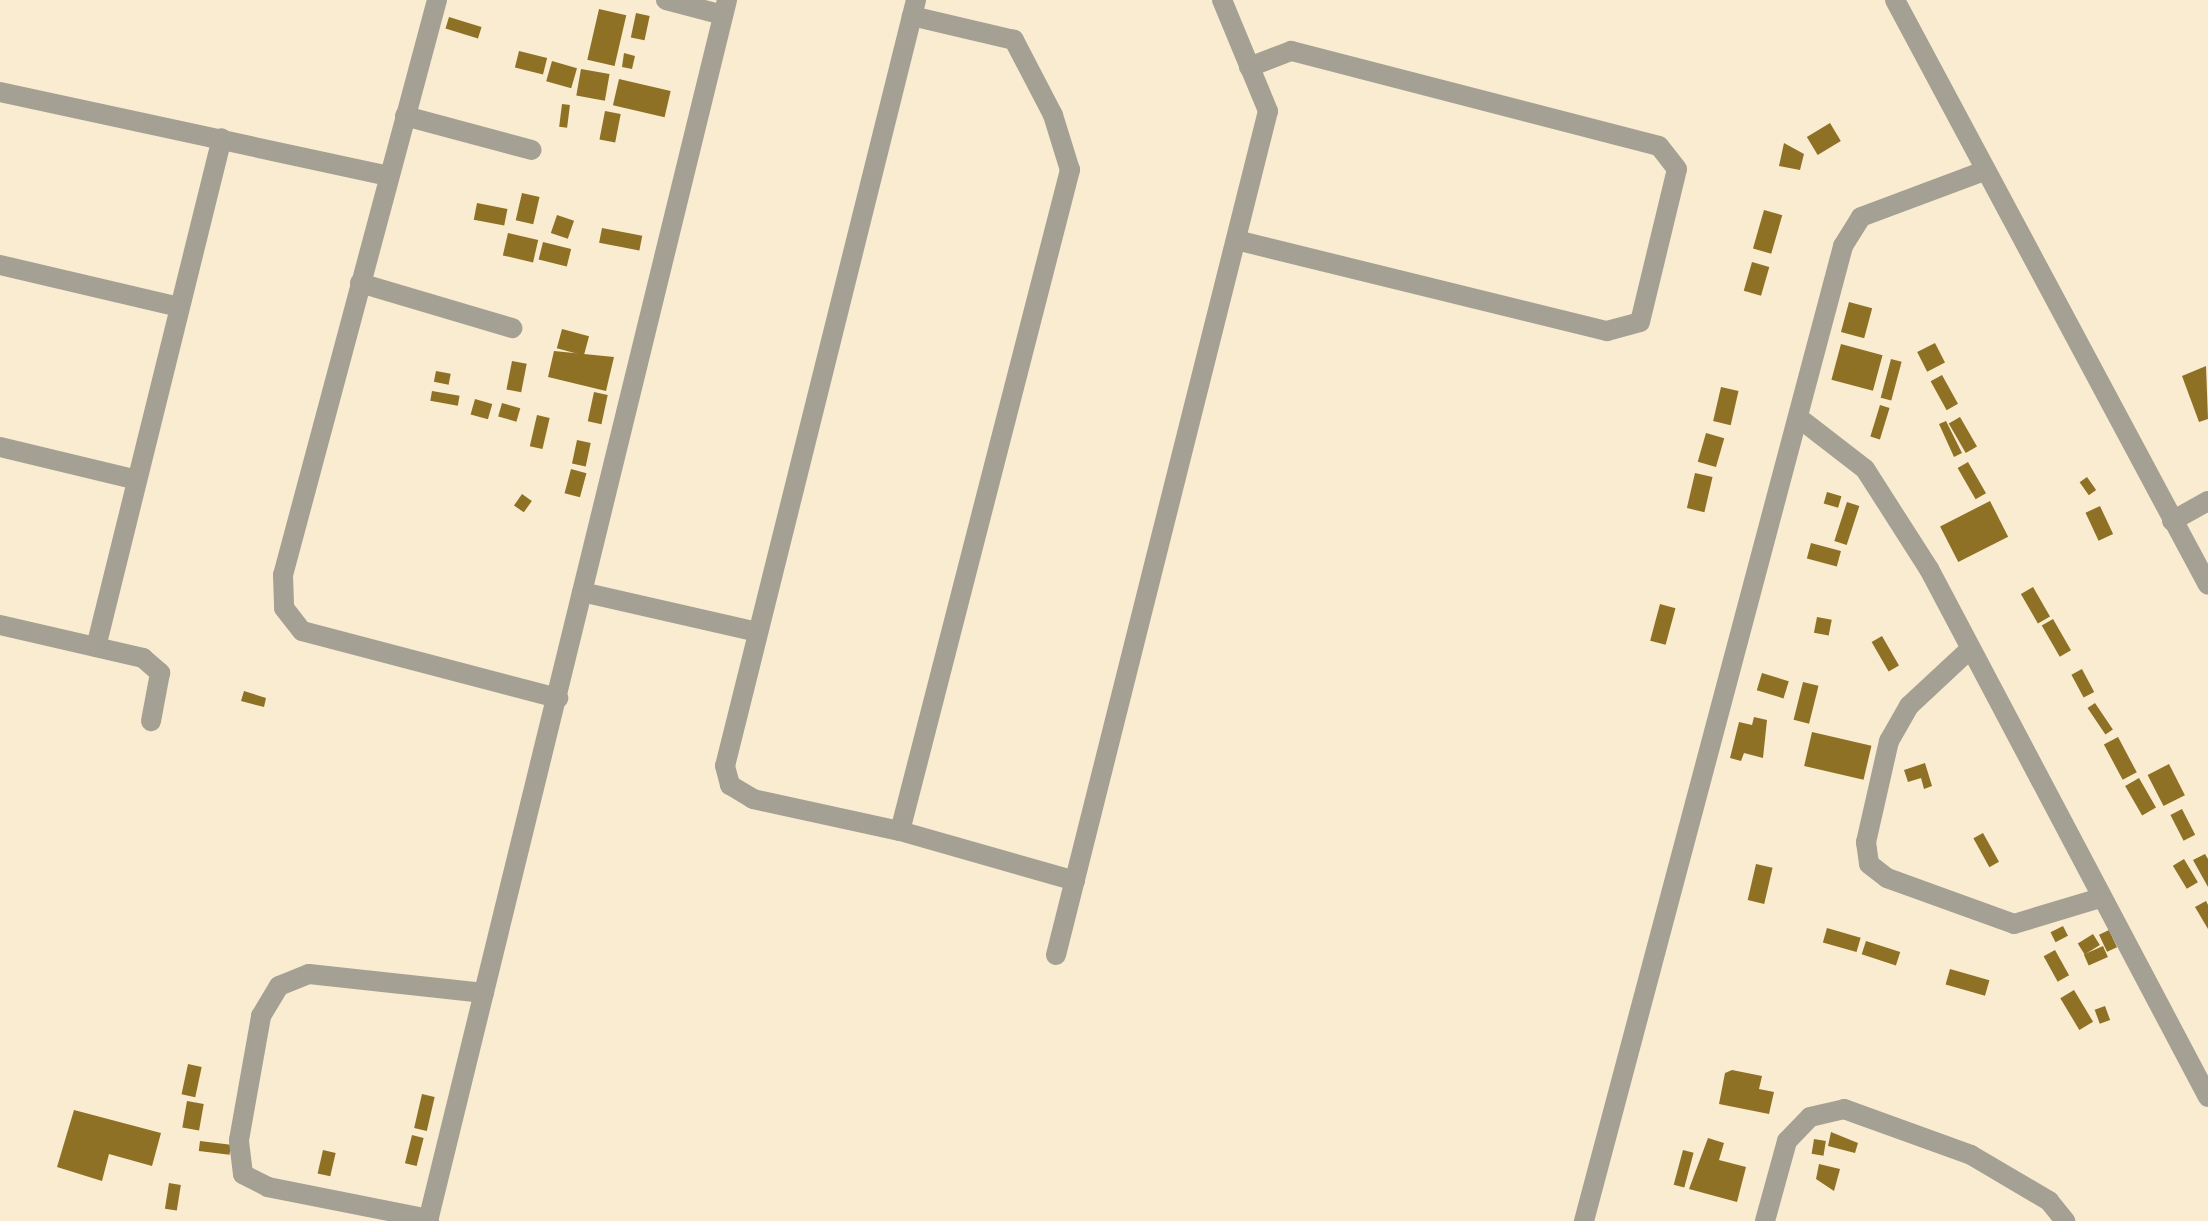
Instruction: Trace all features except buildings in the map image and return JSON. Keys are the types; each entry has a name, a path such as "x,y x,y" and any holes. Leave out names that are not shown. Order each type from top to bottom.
{"street":[{"path":"437,0 283,575 284,608 302,631 558,698"},
{"path":"484,993 309,974 279,986 261,1016 239,1140 243,1174 268,1187 429,1220 725,8 666,0"},
{"path":"1056,955 1268,111 1222,0"},
{"path":"1895,0 2208,585"},
{"path":"900,831 1070,170 1053,115 1014,40 914,8 725,766 730,785 753,799 900,831 1075,881"},
{"path":"1236,240 1607,331 1640,322 1677,169 1659,146 1291,51 1249,67"},
{"path":"0,92 388,176"},
{"path":"405,116 532,150"},
{"path":"96,647 133,479 222,138"},
{"path":"1584,1221 1851,229 1861,217 1927,188 1984,171"},
{"path":"0,265 179,307"},
{"path":"360,283 512,328"},
{"path":"1799,418 1865,469 1929,569 2100,898 2205,1084"},
{"path":"0,447 133,479"},
{"path":"2172,521 2208,501"},
{"path":"582,592 758,632"},
{"path":"0,625 143,658 160,673 151,721"},
{"path":"1969,650 1909,706 1889,741 1866,842 1869,864 1887,878 2014,924 2100,898"},
{"path":"1765,1221 1787,1141 1810,1117 1844,1109 1971,1155 2049,1201 2065,1221"}]}
